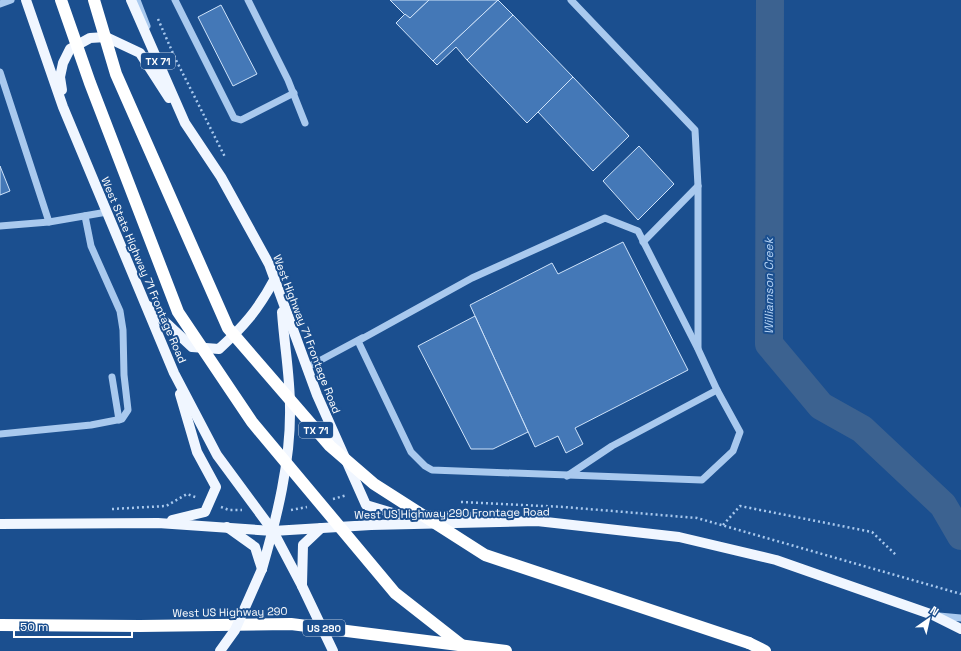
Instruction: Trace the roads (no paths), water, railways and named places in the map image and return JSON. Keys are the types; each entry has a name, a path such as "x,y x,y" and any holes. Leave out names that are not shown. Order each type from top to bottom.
{"highway":[{"path":"61,0 85,69 178,312 252,422 395,593 469,651"},
{"name":"TX 71","path":"94,0 116,74 228,328 330,446 374,484 485,555 749,644 765,651"},
{"name":"US 290","path":"0,616 140,626"},
{"name":"West US Highway 290","path":"0,625 140,626 291,624 506,651"}],"main road":[{"name":"West State Highway 71 Frontage Road","path":"26,0 63,107 174,373 217,455 273,531 302,586 333,651"},
{"name":"West Highway 71 Frontage Road","path":"131,0 185,123 221,177 269,264 306,368 366,504 396,514 441,515 537,521"},
{"path":"63,107 60,77 63,63 70,49 90,38 106,37 140,53 185,123"},
{"path":"145,303 192,347 219,348 239,331 260,306 274,280"},
{"path":"220,651 235,630 262,569 273,531 286,465 290,407 280,298"},
{"path":"158,523 206,512 216,487 197,452 174,373"},
{"name":"West US Highway 290 Frontage Road","path":"0,524 158,523 226,526 273,531 537,521 679,537 776,560 892,602 933,615 961,629"},
{"path":"226,526 255,547 262,569"},
{"path":"302,586 303,545 321,528"}],"street":[{"path":"0,4 10,0"},
{"path":"137,0 185,123"},
{"path":"175,0 234,118 241,120 294,93"},
{"path":"248,0 294,93 305,123"},
{"path":"571,0 695,130 698,186 698,349"},
{"path":"0,72 49,222"},
{"path":"643,242 698,186"},
{"path":"0,226 49,222 107,212"},
{"path":"0,434 91,425 119,420 122,419 128,410 120,311 91,246 85,216"},
{"path":"306,368 365,336 472,278 605,218 638,232 698,349 717,390 740,432 733,451 702,480 432,470 425,466 412,452 358,341 365,336"},
{"path":"112,377 119,420"},
{"path":"567,476 612,446 717,390"},
{"path":"933,615 961,618"}],"waterway":[{"name":"Williamson Creek","path":"770,0 769,344 821,406 862,429 943,505 961,536"}]}
